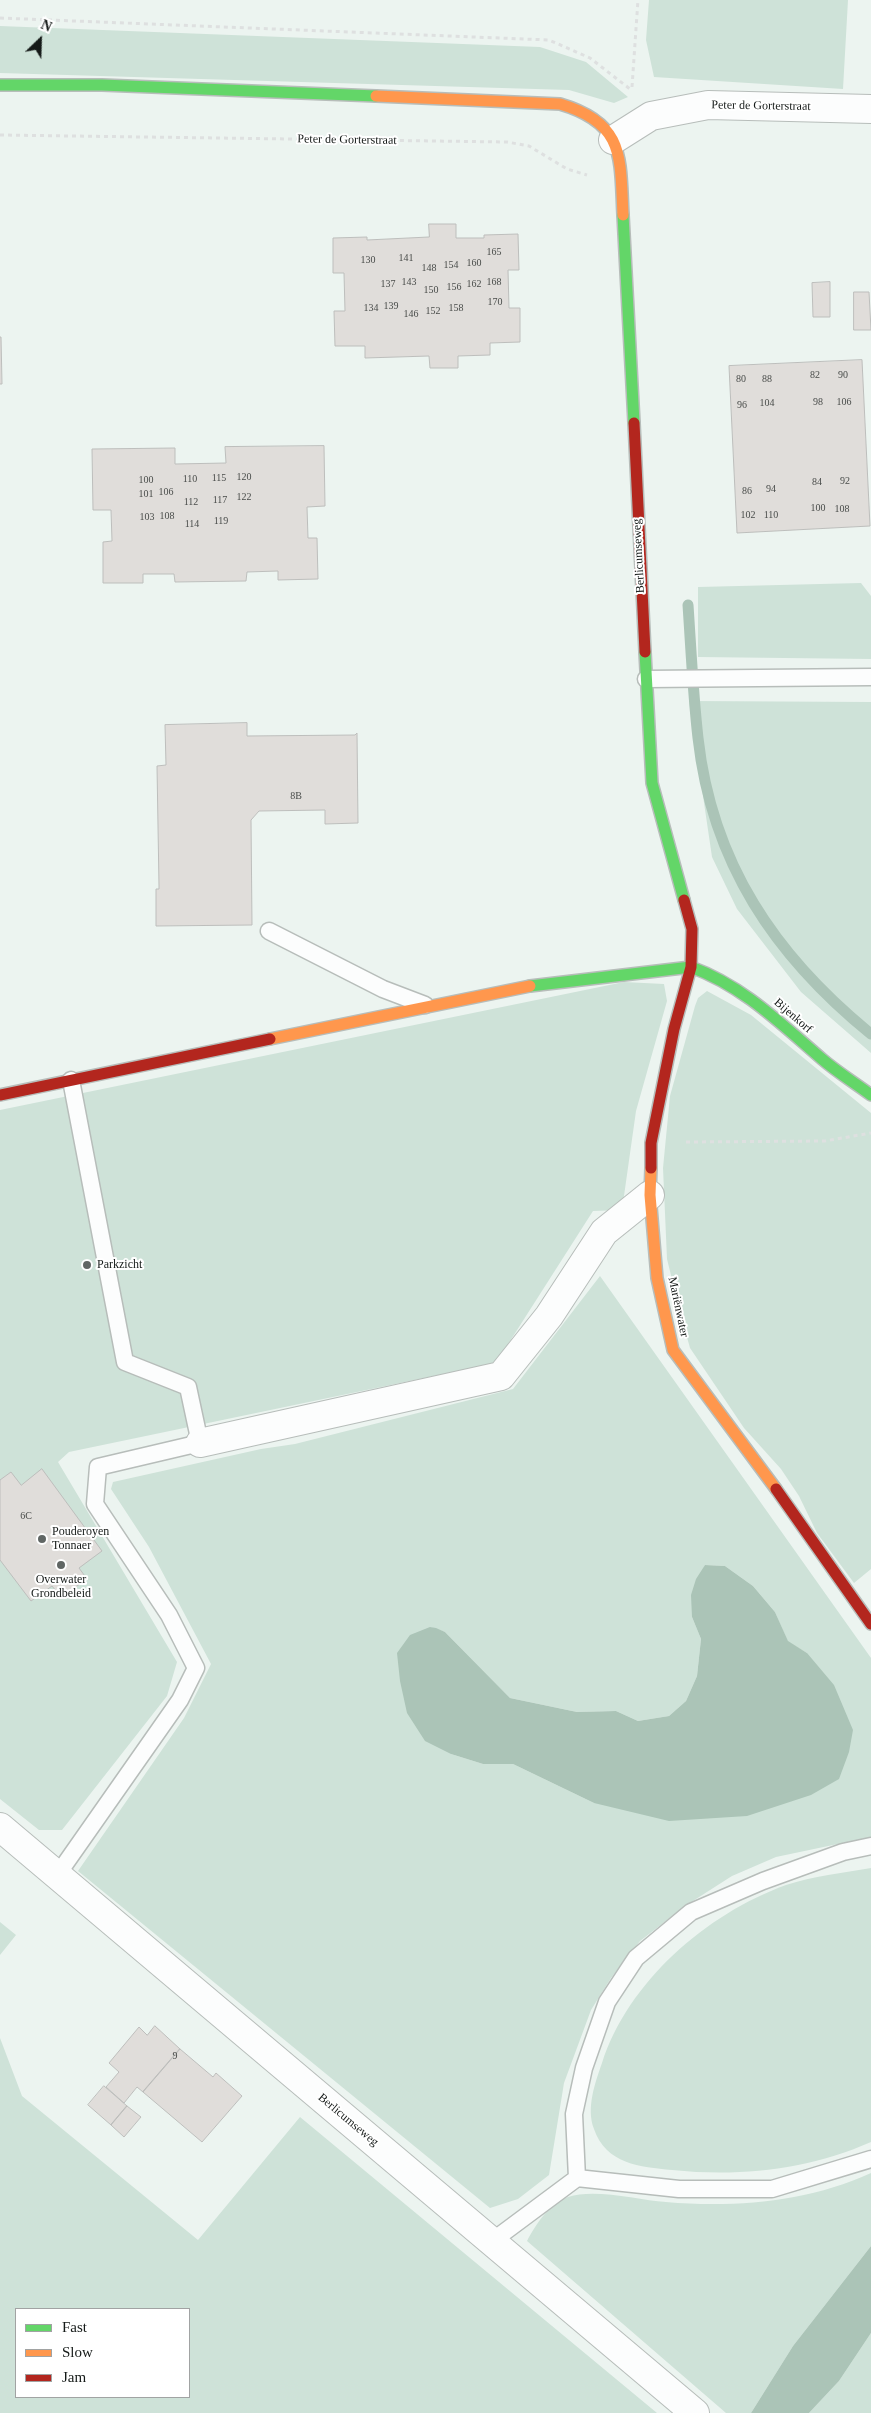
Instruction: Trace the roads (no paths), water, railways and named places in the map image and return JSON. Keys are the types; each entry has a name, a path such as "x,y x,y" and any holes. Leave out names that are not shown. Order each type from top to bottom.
{"street":[{"path":"0,85 102,85 560,104 583,110 601,125 613,140"},
{"name":"Peter de Gorterstraat","path":"613,140 651,116 708,104 871,109"},
{"name":"Berlicumseweg","path":"613,140 620,157 619,174 652,783 692,929 691,967"},
{"path":"0,1095 522,987 691,967"},
{"name":"Bijenkorf","path":"691,967 705,972 756,1001 824,1060 871,1095"},
{"name":"Mariënwater","path":"691,967 674,1029 651,1142 650,1195 658,1278 673,1350 768,1477 871,1624"},
{"path":"200,1443 501,1376 548,1316 604,1232 650,1195"},
{"name":"Berlicumseweg","path":"0,1827 695,2413"}],"lane":[{"path":"646,679 666,677 871,677"},
{"path":"269,931 383,989 429,1006"},
{"path":"58,1874 180,1700 196,1668 169,1614 95,1504 98,1467 200,1443 188,1387 125,1362 71,1080"},
{"path":"577,2178 574,2114 584,2068 607,2002 636,1958 690,1912 763,1881 843,1852 871,1846"},
{"path":"491,2242 577,2178 679,2189 772,2189 871,2159"}],"waterway":[{"path":"688,605 698,738 706,783 717,826 734,866 754,904 778,939 805,972 871,1034"}],"place":[{"name":"Parkzicht","path":"87,1265"},
{"name":"Pouderoyen Tonnaer","path":"42,1539"},
{"name":"Overwater Grondbeleid","path":"61,1565"}]}
